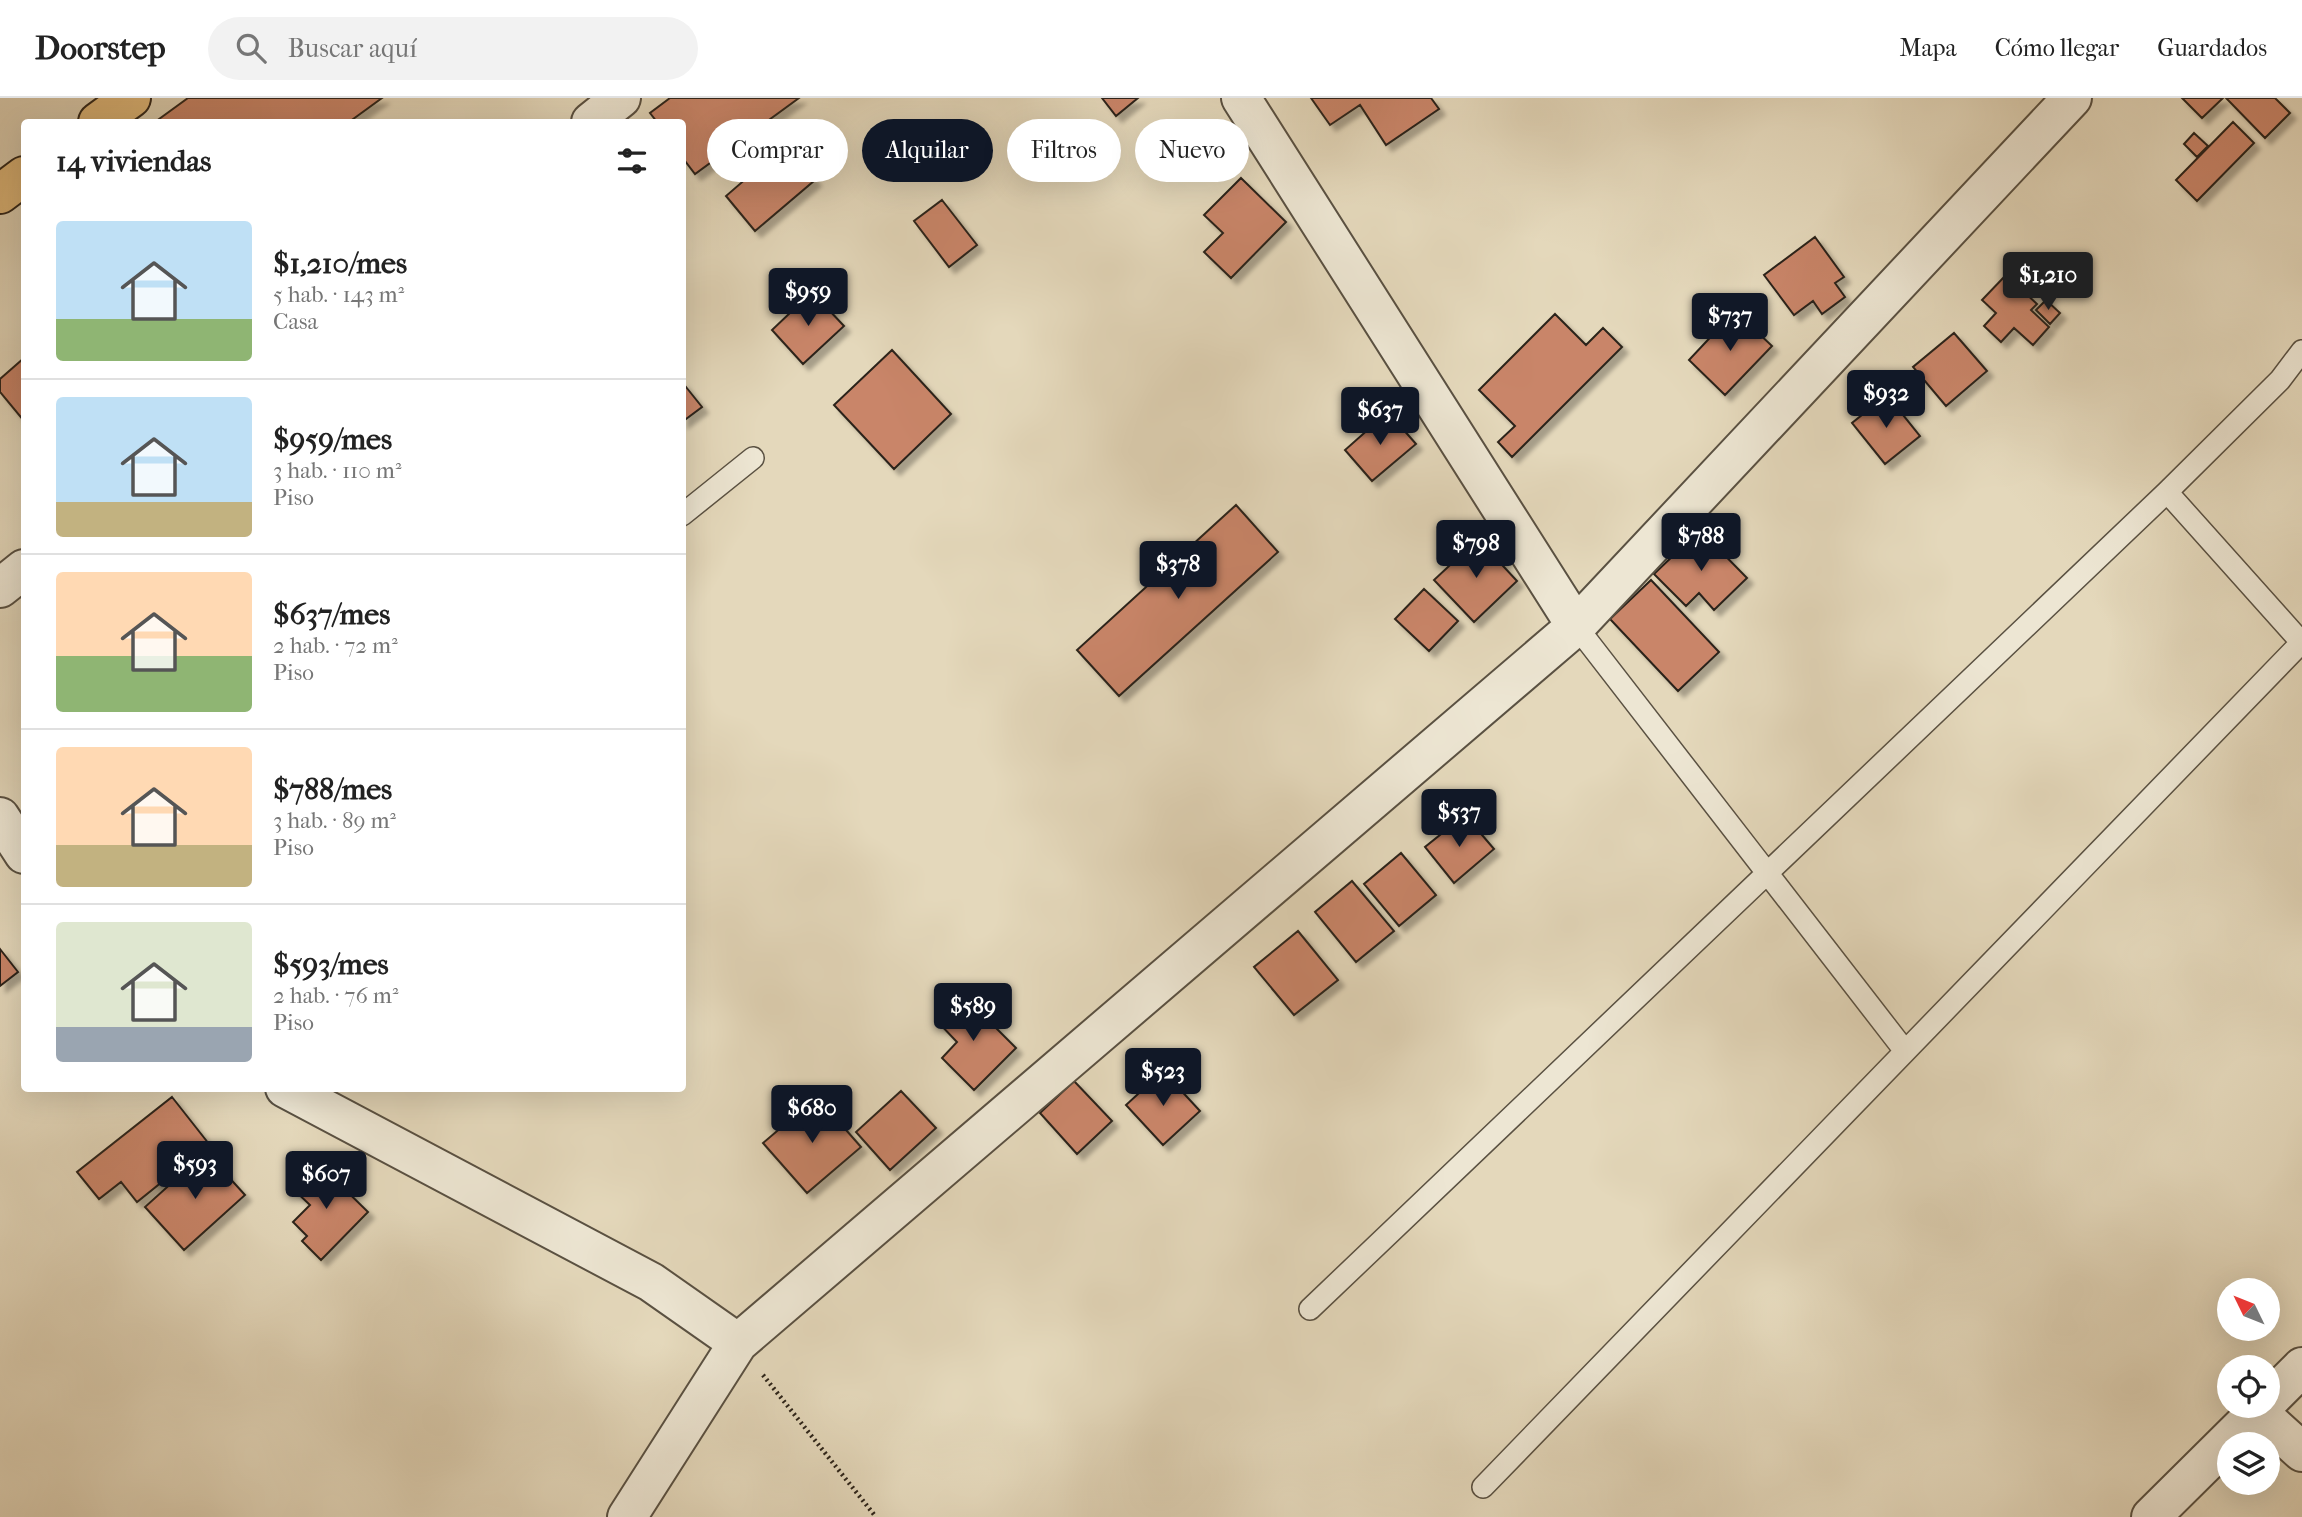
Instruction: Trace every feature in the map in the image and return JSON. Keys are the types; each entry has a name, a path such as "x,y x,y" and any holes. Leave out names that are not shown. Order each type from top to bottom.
{"main road":[{"path":"102,119 131,98"},
{"path":"0,194 21,178"}],"street":[{"path":"595,119 621,98"},
{"path":"1241,98 1576,626"},
{"path":"627,1517 738,1343 1576,626 2072,98"},
{"path":"0,588 21,571"},
{"path":"0,817 21,849"},
{"path":"293,1092 651,1282 738,1343"},
{"path":"2280,1389 2302,1367"},
{"path":"2151,1517 2251,1418"},
{"path":"2273,1418 2302,1452"}],"lane":[{"path":"1310,1309 2167,492 2280,380 2302,351"},
{"path":"686,512 753,458"},
{"path":"1483,1487 2302,643 2167,492"},
{"path":"1576,626 1905,1051"}],"path":[{"path":"738,1343 876,1517"}],"building":[{"path":"188,98 382,98 353,119 159,119"},
{"path":"670,98 799,98 770,119 707,119 707,165 695,174 686,162 686,119 655,119 650,113"},
{"path":"1102,98 1138,98 1116,116"},
{"path":"1311,98 1431,98 1439,109 1386,145 1360,105 1330,125"},
{"path":"2182,98 2223,98 2202,118"},
{"path":"2226,98 2275,98 2290,113 2265,138"},
{"path":"2233,122 2254,143 2197,201 2176,180"},
{"path":"2194,133 2208,146 2197,157 2184,144"},
{"path":"742,182 813,182 755,231 726,196"},
{"path":"1237,182 1245,182 1286,222 1231,278 1204,252 1223,233 1204,215"},
{"path":"942,200 977,245 949,267 914,221"},
{"path":"1815,237 1844,277 1835,283 1845,297 1822,314 1813,301 1794,315 1764,275"},
{"path":"2006,275 2037,304 2031,310 2049,327 2033,345 2014,328 2001,342 1984,326 1996,313 1982,300"},
{"path":"812,292 844,326 803,364 772,330"},
{"path":"2046,300 2060,313 2050,324 2036,310"},
{"path":"1735,311 1772,346 1725,395 1689,360"},
{"path":"1555,314 1586,345 1603,328 1622,347 1512,457 1498,442 1515,426 1479,390"},
{"path":"1954,333 1987,371 1946,406 1913,367"},
{"path":"892,350 951,414 894,469 834,405"},
{"path":"21,361 21,417 0,392 0,379"},
{"path":"686,387 702,407 686,419"},
{"path":"1887,395 1920,436 1885,464 1852,423"},
{"path":"1388,412 1416,444 1372,481 1345,450"},
{"path":"1236,505 1278,552 1119,696 1077,650"},
{"path":"1700,530 1747,578 1714,610 1699,593 1686,606 1654,574"},
{"path":"1478,539 1517,581 1474,622 1434,580"},
{"path":"1651,580 1719,652 1678,691 1610,619"},
{"path":"1424,589 1458,621 1429,651 1395,619"},
{"path":"1465,815 1494,849 1454,883 1425,847"},
{"path":"1401,853 1436,895 1399,926 1364,884"},
{"path":"1352,881 1394,931 1356,962 1315,912"},
{"path":"1298,931 1338,980 1294,1015 1254,967"},
{"path":"0,949 18,972 0,986"},
{"path":"962,994 1016,1048 974,1090 942,1058 957,1042 936,1020"},
{"path":"1163,1071 1200,1111 1163,1145 1126,1105"},
{"path":"1074,1081 1112,1121 1077,1154 1040,1113"},
{"path":"901,1091 936,1128 890,1170 856,1132"},
{"path":"172,1097 209,1144 137,1202 121,1182 99,1199 77,1172"},
{"path":"817,1097 861,1147 807,1193 763,1143"},
{"path":"206,1152 245,1195 184,1250 145,1207"},
{"path":"317,1162 368,1212 321,1260 302,1241 307,1236 293,1222 310,1205 292,1188"}]}
